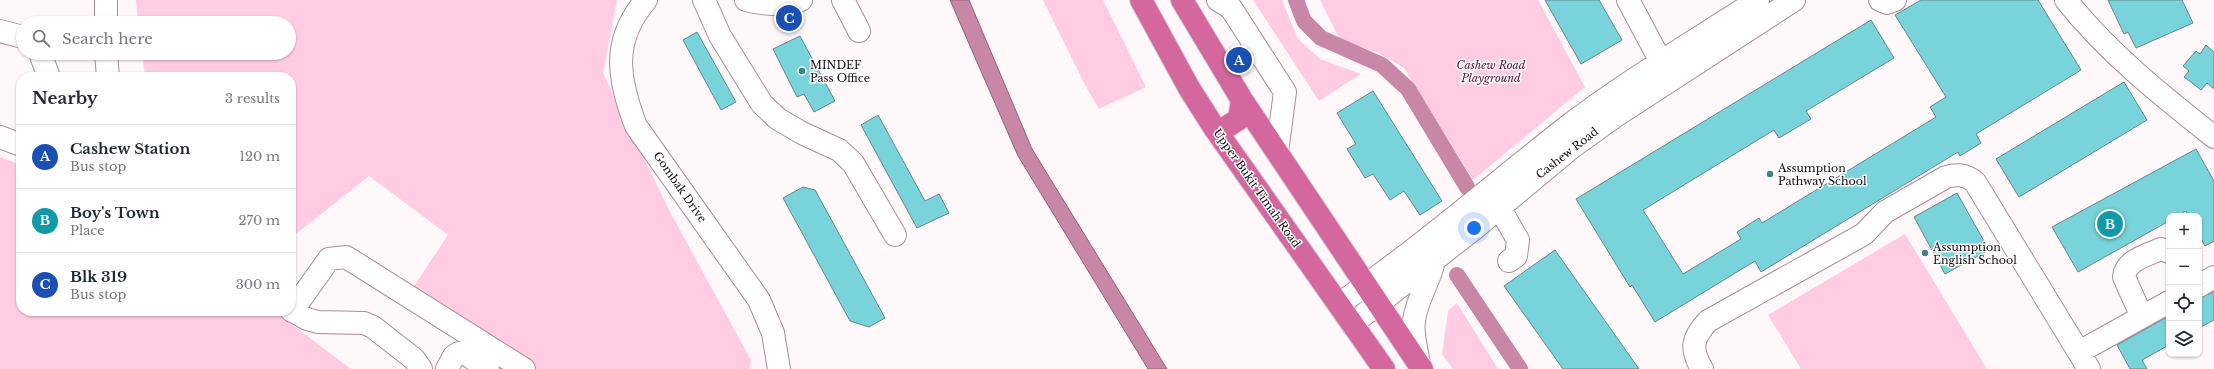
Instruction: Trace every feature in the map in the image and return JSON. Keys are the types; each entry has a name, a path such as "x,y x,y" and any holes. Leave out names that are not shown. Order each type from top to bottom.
{"highway":[{"name":"Upper Bukit Timah Road","path":"1141,0 1189,88 1384,369"},
{"path":"1182,0 1242,100 1421,367"},
{"path":"1216,129 1225,128 1239,119 1242,100"}],"street":[{"path":"106,0 106,16"},
{"name":"Gombak Drive","path":"646,0 634,14 621,48 624,94 636,126 759,300 773,333 779,369"},
{"path":"704,0 720,36 762,104 778,119 802,133 839,150 853,163 895,235"},
{"path":"746,0 764,5 789,4 801,0"},
{"path":"843,0 859,31"},
{"path":"1218,0 1231,8 1285,92 1277,152"},
{"path":"1628,0 1666,71"},
{"name":"Cashew Road","path":"1666,71 1758,0"},
{"name":"Cashew Road","path":"1339,304 1454,219 1489,199 1560,133 1666,71 1794,0"},
{"path":"1880,0 1887,3 1895,0"},
{"path":"2066,0 2116,56 2156,92 2214,137"},
{"path":"0,31 16,35"},
{"path":"43,60 47,72"},
{"path":"107,60 108,72"},
{"path":"0,137 16,143"},
{"path":"1702,369 1694,356 1694,342 1701,328 1708,321 1864,234 1885,212 1946,177 1955,174 1968,176 1974,182 2084,360 2142,317 2166,304"},
{"path":"1489,199 1518,242 1516,256 1509,261"},
{"name":"Cashew Road","path":"1352,324 1475,228 1489,199"},
{"path":"2142,317 2124,277 2124,272 2129,264 2161,249 2166,251"},
{"path":"296,303 329,259 346,257 524,369"},
{"path":"1421,367 1413,333 1414,319 1431,276 1434,261"},
{"path":"2201,285 2214,277"},
{"path":"296,313 307,319 318,322 354,322 364,323 373,327 414,359 421,369"},
{"path":"447,369 454,356 459,353 466,354 488,369"}],"green space":[{"path":"136,0 617,0 603,73 670,212 751,360 750,369 533,369 410,292 448,235 369,176 296,234 296,72 144,72 143,60 296,60 296,16 137,16"},
{"path":"1043,0 1103,0 1146,87 1099,109 1085,85"},
{"path":"1253,0 1282,0 1298,39 1320,59 1361,74 1319,101"},
{"name":"Cashew Road Playground","path":"1320,0 1538,0 1585,87 1473,180 1404,68 1377,52 1347,43 1339,38"},
{"path":"0,157 16,163 16,316 281,316 351,369 0,369"},
{"path":"1905,234 1987,369 1801,369 1768,315"},
{"path":"1457,303 1498,369 1453,369 1442,354 1448,311"}],"shaded area":[{"path":"950,0 969,0 1032,149 1167,369 1148,369 1018,156"}],"building":[{"path":"1545,0 1599,0 1622,40 1581,64"},
{"path":"1921,0 2038,0 2081,70 1976,134 1981,143 1960,156 1958,152 1761,272 1755,261 1655,322 1632,285 1630,287 1576,199 1871,20 1894,58 1806,111 1811,119 1779,138 1774,130 1643,210 1683,274 1741,239 1737,232 1759,218 1762,223 1936,117 1930,107 1946,97 1895,15"},
{"path":"2108,0 2182,0 2193,23 2136,48 2128,32 2124,34"},
{"path":"697,32 736,102 721,110 683,40"},
{"name":"MINDEF Pass Office","path":"800,36 835,101 814,112 804,94 797,97 773,49"},
{"path":"2206,45 2214,52 2214,89 2207,83 2201,90 2184,77 2189,71 2183,66 2196,51 2200,54"},
{"path":"2124,82 2147,120 2019,197 1996,159"},
{"path":"1373,91 1442,201 1420,215 1404,191 1390,200 1373,174 1365,178 1347,149 1356,144 1337,113"},
{"path":"878,115 925,201 939,194 949,213 917,228 861,125"},
{"path":"2196,149 2214,181 2214,241 2205,246 2202,240 2202,213 2187,213 2186,211 2182,213 2166,213 2166,223 2078,272 2052,227"},
{"path":"803,187 815,190 885,318 869,327 850,321 783,198"},
{"path":"1957,193 1989,250 1945,274 1914,217"},
{"path":"1555,250 1639,369 1563,369 1504,286"},
{"path":"2214,292 2214,320 2202,326 2202,321 2202,297"},
{"path":"2166,318 2166,347 2142,360 2147,369 2130,369 2117,345"}],"waterway":[{"path":"1296,0 1304,21 1321,38 1382,65 1408,89 1467,187"},
{"path":"1457,275 1520,369"}],"place":[{"name":"Blk 319","path":"789,18"},
{"name":"Cashew Station","path":"1239,60"},
{"name":"MINDEF Pass Office","path":"802,71"},
{"name":"Assumption Pathway School","path":"1770,174"},
{"name":"Boy's Town","path":"2110,224"},
{"name":"Assumption English School","path":"1925,253"}]}
